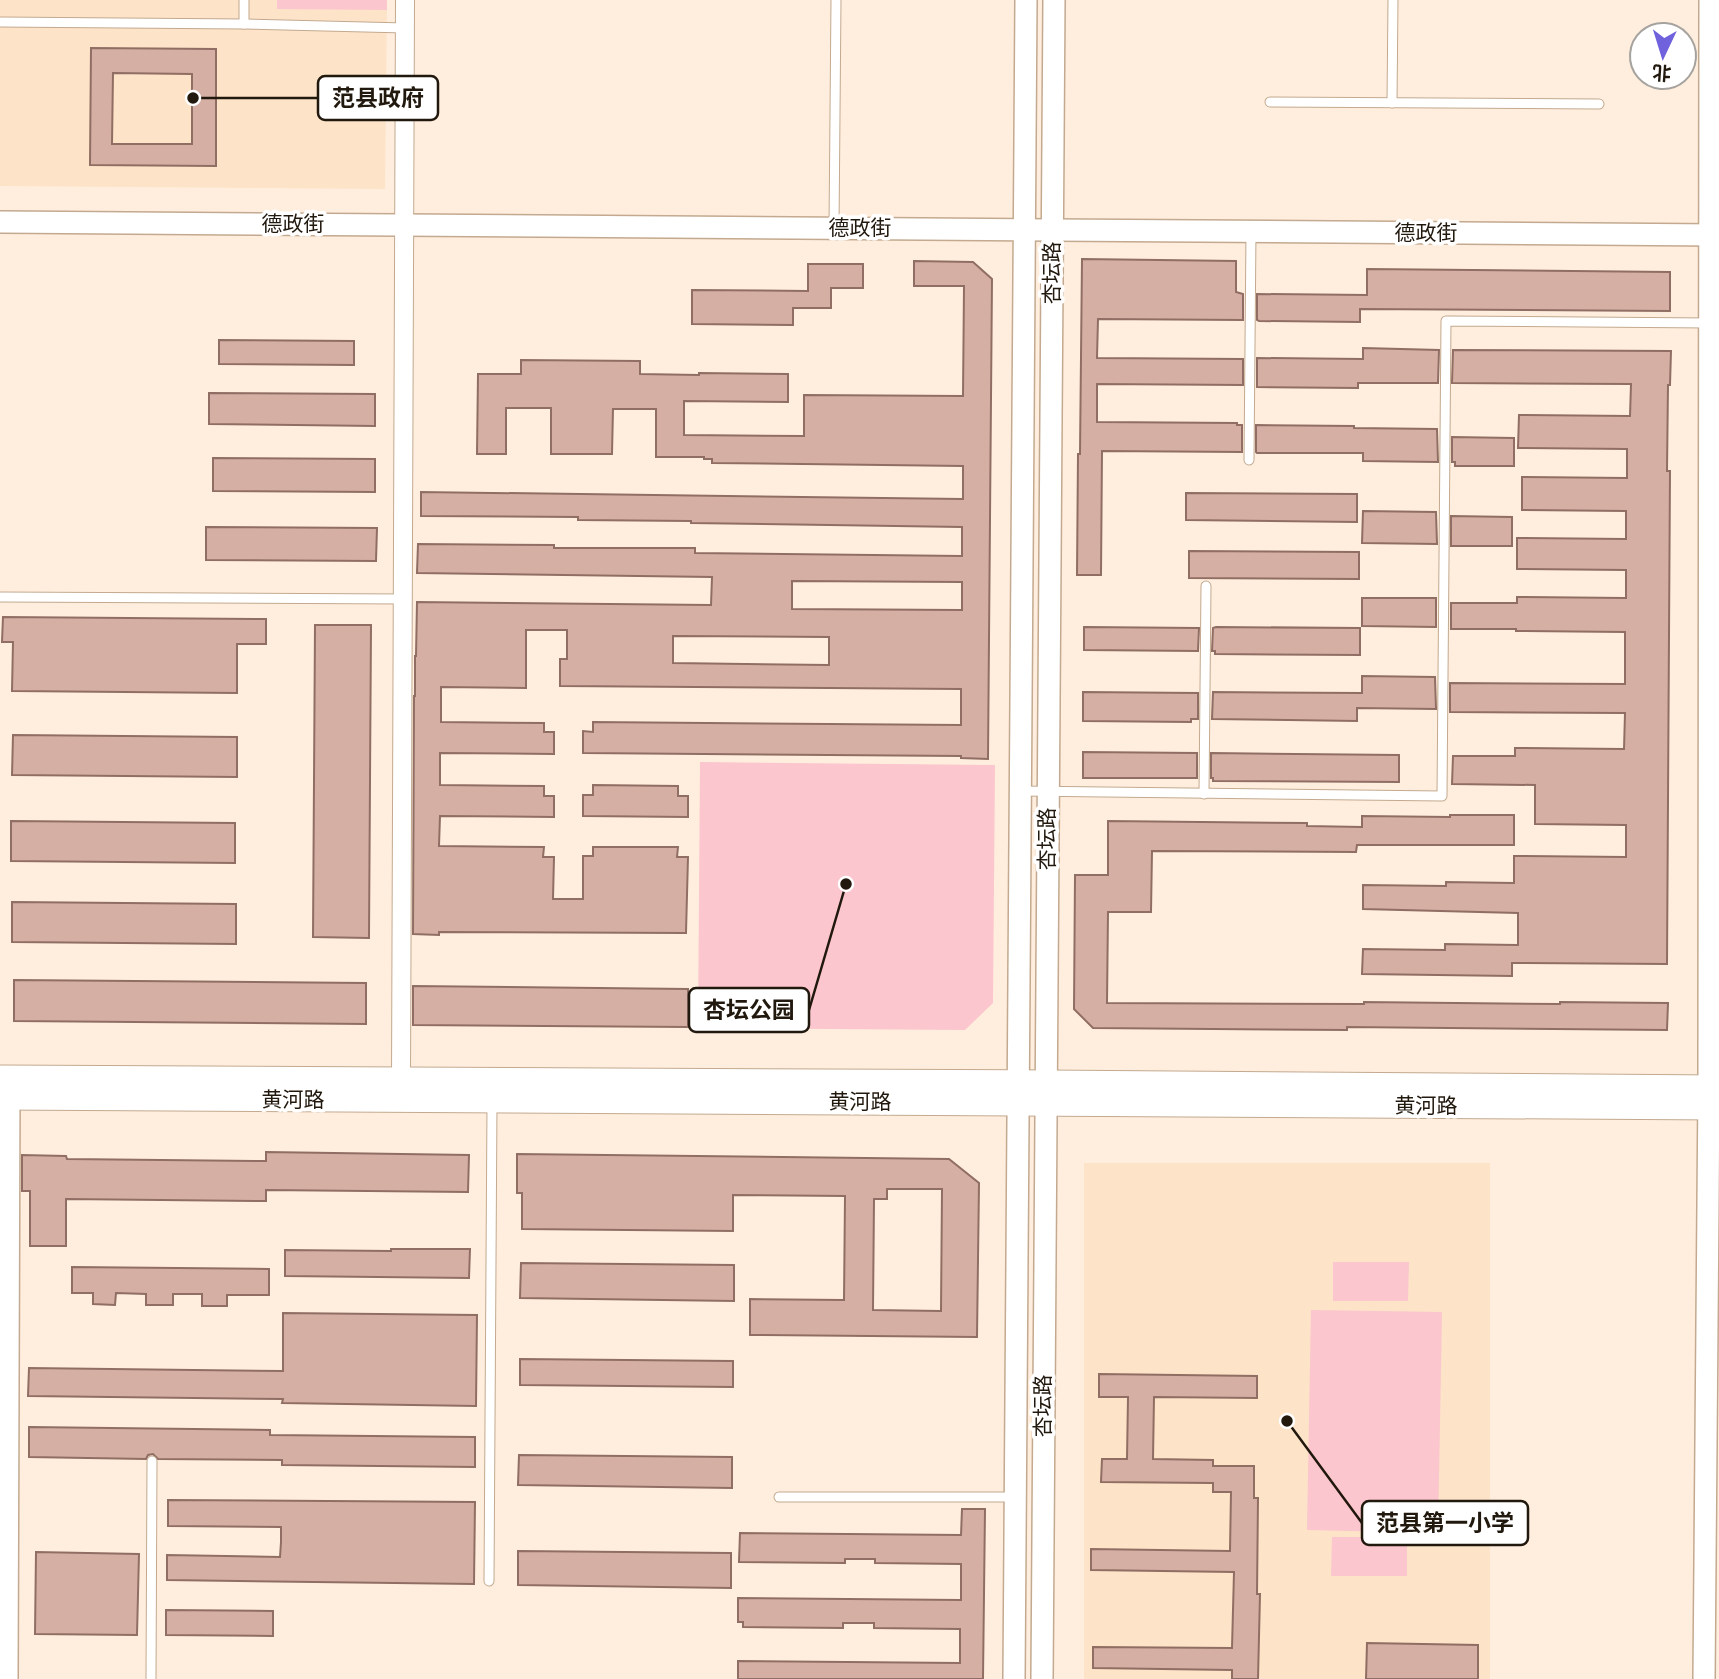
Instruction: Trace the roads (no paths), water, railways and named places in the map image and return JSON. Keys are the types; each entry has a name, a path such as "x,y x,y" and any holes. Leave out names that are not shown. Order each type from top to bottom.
{"main road":[{"name":"黄河路","path":"5,1088 401,1080 1045,1093 1714,1098"},
{"name":"黄河路","path":"5,1088 492,1101 1017,1092"}],"street":[{"path":"401,1080 405,0"},
{"name":"杏坛路","path":"1014,1679 1026,0"},
{"name":"杏坛路","path":"1042,1679 1054,0"},
{"path":"1704,1679 1714,1098 1709,323 1714,235 1710,0"},
{"name":"德政街","path":"0,222 1714,235"},
{"path":"5,1088 4,1653 7,1679"}],"lane":[{"path":"244,0 244,24"},
{"path":"834,228 836,0"},
{"path":"1392,103 1393,0"},
{"path":"0,22 405,28"},
{"path":"1270,102 1599,104"},
{"path":"1249,460 1251,231"},
{"path":"1019,791 1442,796 1446,321 1709,323"},
{"path":"1204,794 1206,586"},
{"path":"0,597 403,600"},
{"path":"489,1581 492,1101"},
{"path":"150,1679 152,1461"},
{"path":"779,1497 1014,1497"}],"place":[{"name":"范县政府","path":"193,98"},
{"name":"杏坛公园","path":"846,884"},
{"name":"范县第一小学","path":"1287,1421"}]}
